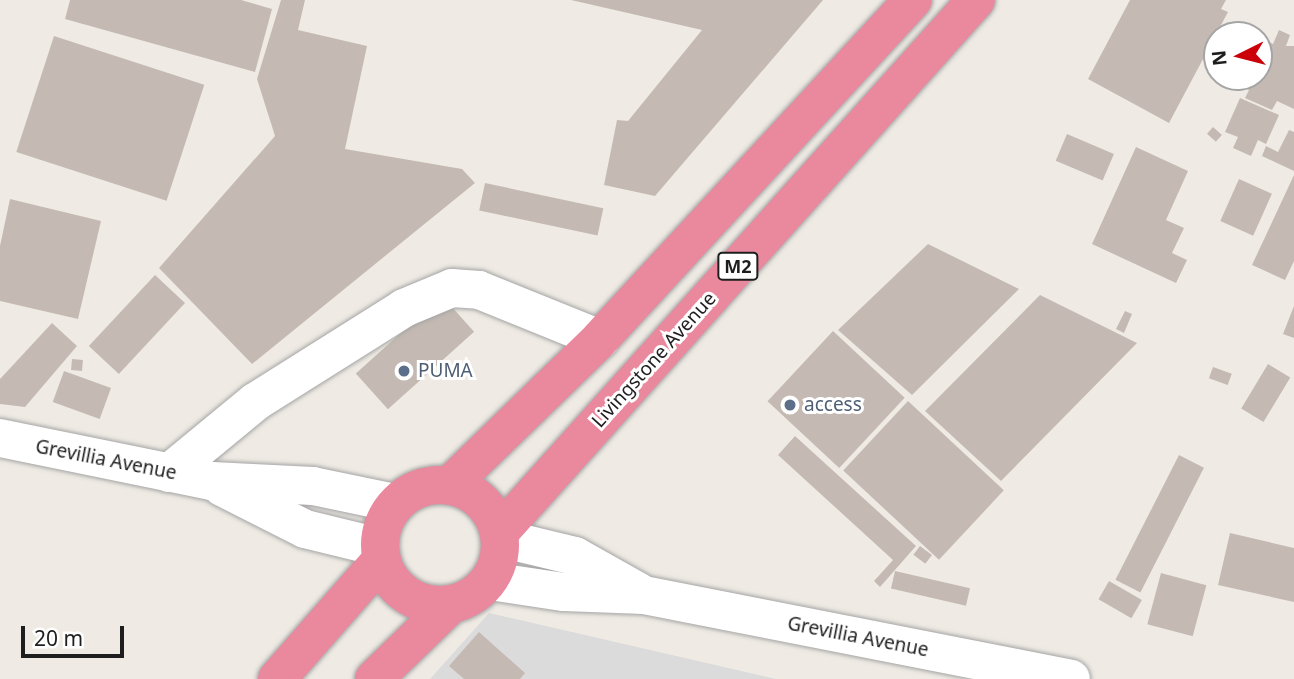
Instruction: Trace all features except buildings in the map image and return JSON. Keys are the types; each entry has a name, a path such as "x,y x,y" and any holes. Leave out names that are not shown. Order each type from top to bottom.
{"highway":[{"name":"M2","path":"450,485 600,340 913,0"},
{"name":"Livingstone Avenue","path":"500,536 976,0"},
{"path":"449,606 411,599 396,587 380,553 383,523 395,503 411,491 450,485 471,493 487,506 500,536"},
{"name":"M2","path":"490,581 500,536"},
{"path":"277,679 380,553"},
{"path":"374,679 449,606 472,597 490,581"}],"street":[{"path":"169,472 255,402 404,308 452,288 480,290 600,340"},
{"name":"Grevillia Avenue","path":"0,438 212,481 313,486 395,503"},
{"name":"Grevillia Avenue","path":"212,481 304,530 380,553"},
{"path":"500,536 575,556 644,595"},
{"path":"490,581 564,592 644,595"},
{"name":"Grevillia Avenue","path":"644,595 1072,679"}],"shaded area":[{"path":"489,613 776,679 430,679"}],"place":[{"name":"PUMA","path":"404,371"},
{"name":"access","path":"790,405"}]}
